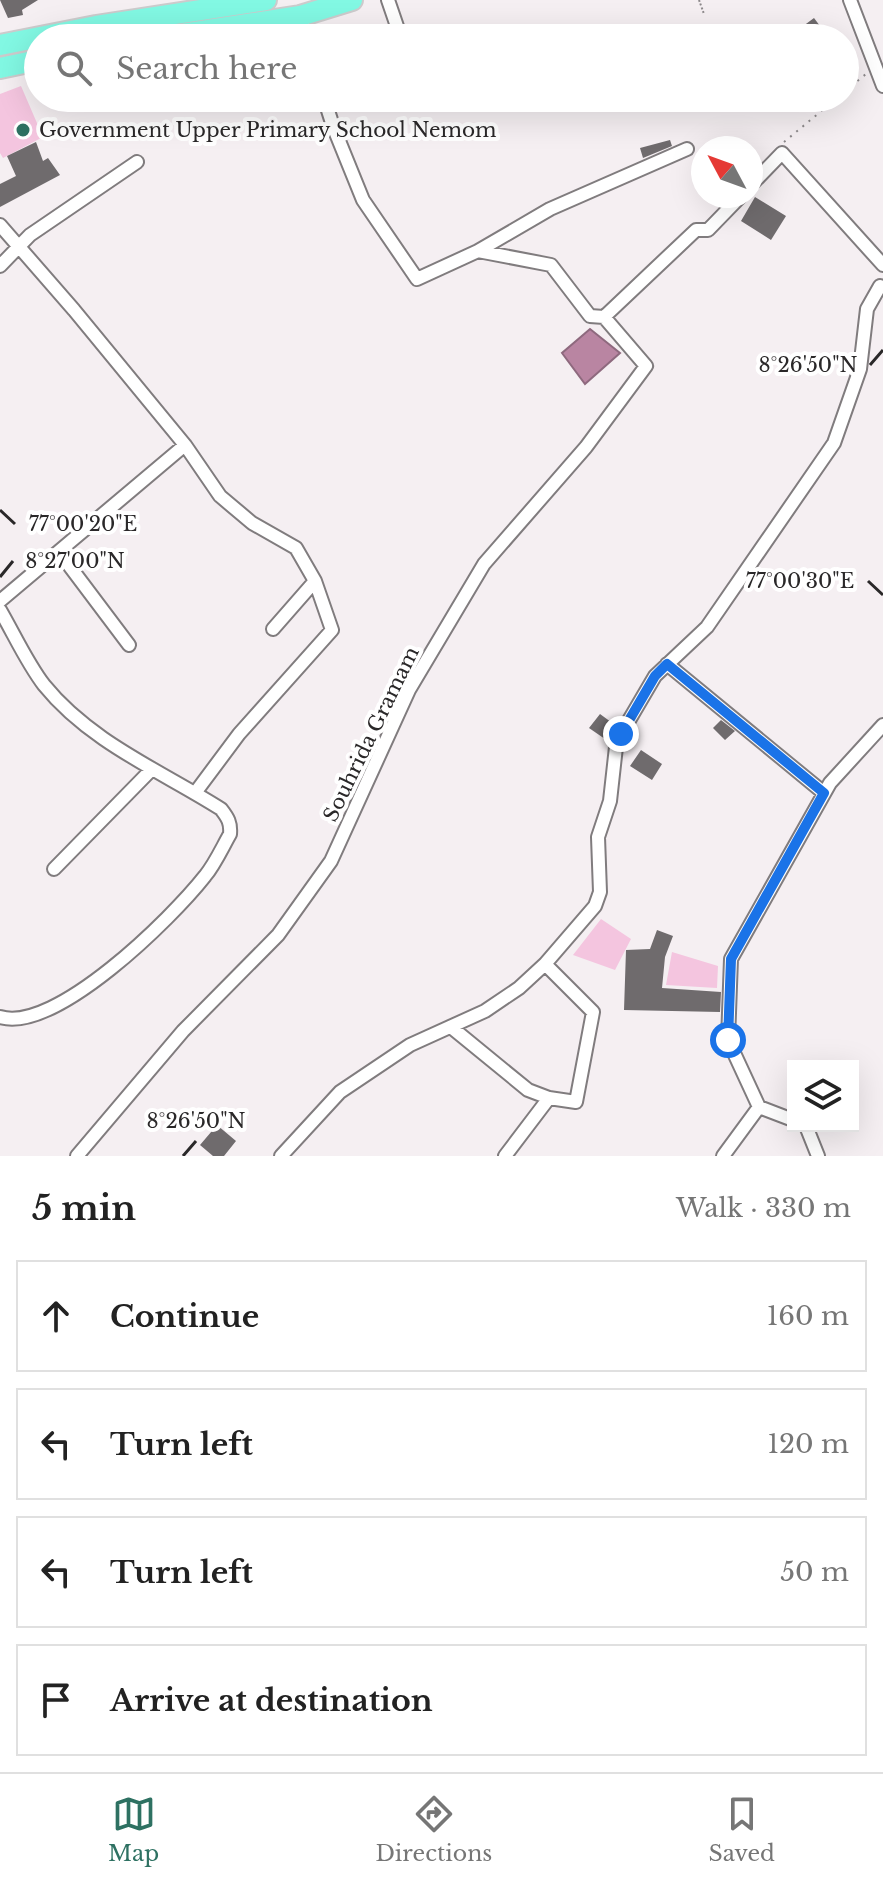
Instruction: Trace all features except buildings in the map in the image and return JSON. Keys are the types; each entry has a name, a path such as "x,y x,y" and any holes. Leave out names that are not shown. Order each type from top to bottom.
{"main road":[{"path":"106,24 201,5 266,0"},
{"path":"248,24 300,16 352,0"},
{"path":"0,45 24,40"},
{"path":"0,68 24,63"}],"street":[{"path":"388,0 396,24"},
{"path":"850,0 859,24"},
{"path":"300,16 302,24"},
{"path":"859,24 883,86"},
{"path":"329,112 363,200 417,279 478,251 550,209 687,149"},
{"path":"763,173 782,153 883,265"},
{"path":"0,266 30,235 137,162"},
{"path":"478,251 551,265 590,316 604,317 696,230 708,230 729,208"},
{"path":"0,225 20,245 185,445 220,496 252,523 296,548 315,581 332,630 239,734 195,793"},
{"path":"281,1156 340,1092 410,1045 485,1011 519,988 545,964 595,906 600,892 598,837 610,801 616,747 655,676 707,627 834,443 860,369 867,309 882,286"},
{"name":"Souhrida Gramam","path":"77,1156 84,1144 183,1031 278,935 331,861 374,773 409,690 484,564 586,447 646,366 604,317"},
{"path":"0,601 185,445"},
{"path":"59,552 129,645"},
{"path":"273,629 315,581"},
{"path":"0,610 42,682 61,704 152,769 221,809 229,818 231,828 206,875 158,930 61,1004 25,1019 0,1017"},
{"path":"667,664 824,793"},
{"path":"787,1118 759,1107 728,1040 731,959 830,783 883,725"},
{"path":"54,869 152,769"},
{"path":"451,1027 528,1090 549,1098 576,1102 593,1012 545,964"},
{"path":"505,1156 549,1098"},
{"path":"723,1156 759,1107"},
{"path":"808,1132 818,1156"}],"path":[{"path":"859,80 875,67"},
{"path":"782,153 780,145 820,112"}],"shaded area":[{"path":"21,86 24,112 32,112 43,137 3,158 0,153 0,94"},
{"path":"590,329 620,353 585,384 562,353"},
{"path":"601,919 631,939 615,970 573,955"},
{"path":"672,952 718,966 717,988 666,985"}],"place":[{"name":"Government Upper Primary School Nemom","path":"23,130"}],"route":[{"path":"621,734 655,676 667,664 824,793 731,959 728,1040"}]}
